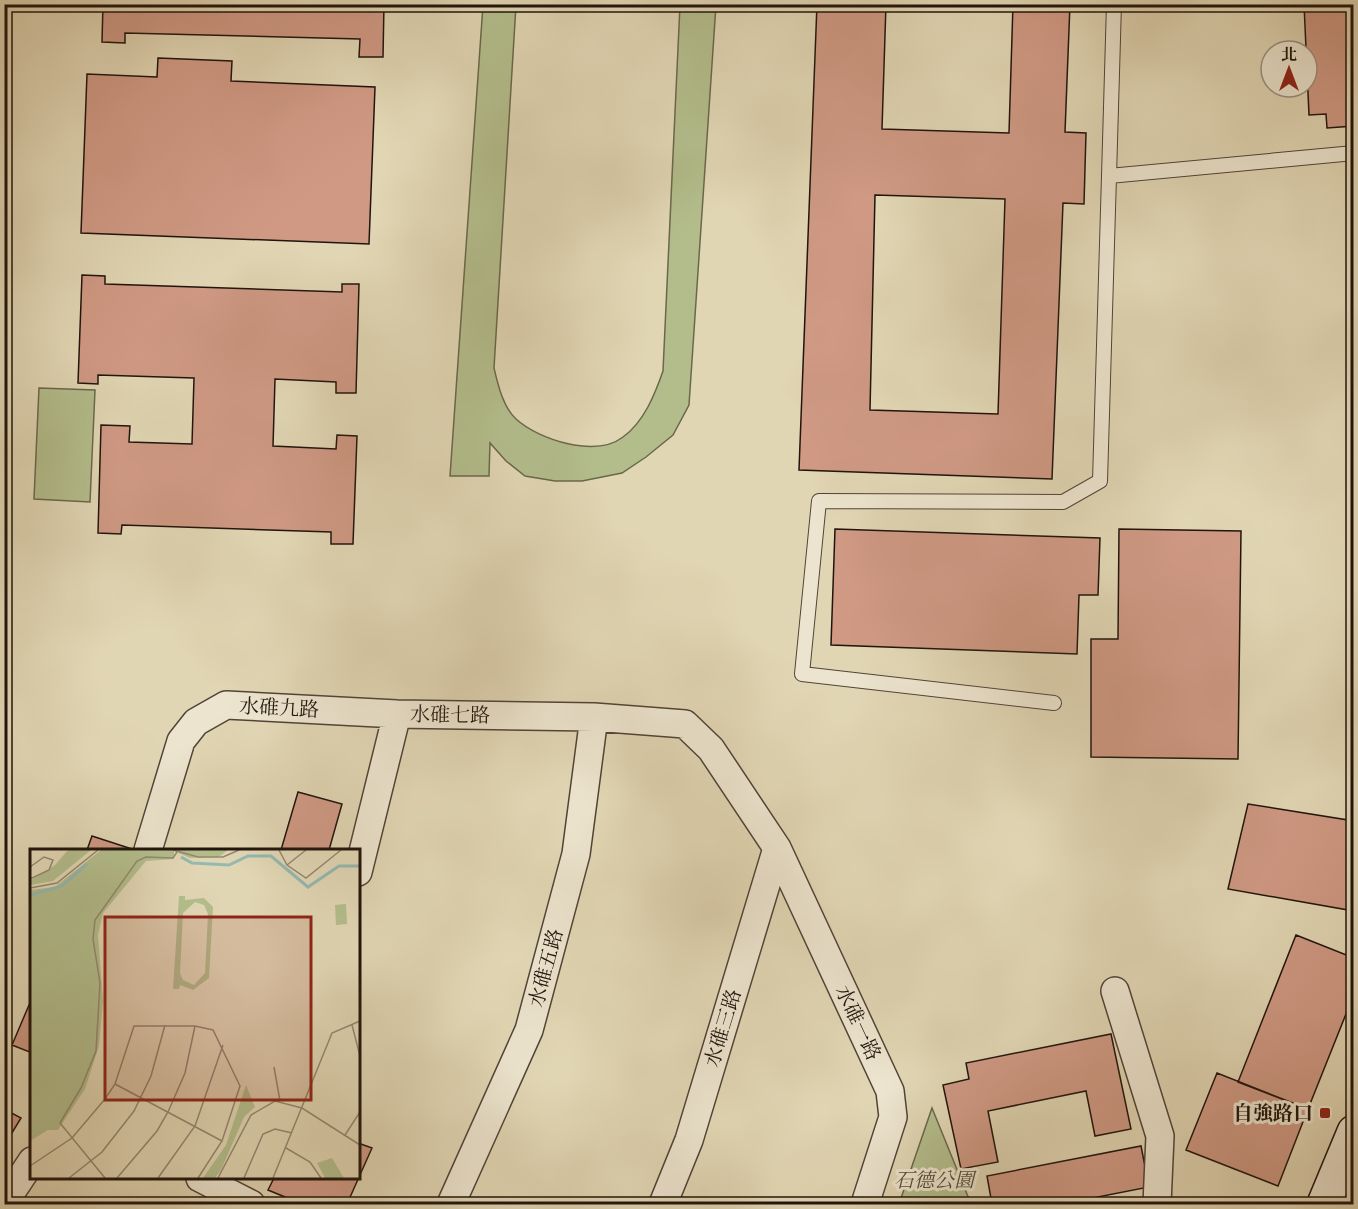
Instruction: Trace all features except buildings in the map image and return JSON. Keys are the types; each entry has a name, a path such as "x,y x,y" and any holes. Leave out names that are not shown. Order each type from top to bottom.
{"street":[{"name":"水碓九路","path":"148,849 181,741 196,722 226,705 397,714"},
{"name":"水碓七路","path":"360,864 397,714 594,717 685,724 711,749 777,848"},
{"name":"水碓五路","path":"452,1204 529,1030 576,854 594,717"},
{"name":"水碓三路","path":"663,1204 689,1140 777,848"},
{"name":"水碓一路","path":"777,848 890,1091 893,1117 865,1204"},
{"path":"1115,991 1160,1136 1157,1204"},
{"path":"1324,1204 1353,1132"},
{"path":"4,1203 30,1164"},
{"path":"202,1179 239,1196"}],"lane":[{"path":"1054,703 802,674 819,501 1063,502 1100,481 1114,4"},
{"path":"1109,176 1353,153"}],"green space":[{"path":"483,5 516,5 494,368 499,388 511,414 526,427 568,444 598,446 612,443 623,437 637,424 648,407 663,371 680,5 716,5 689,405 673,435 622,473 582,481 555,481 525,476 506,461 490,443 489,476 450,476"},
{"path":"39,388 95,390 90,502 34,499"},
{"name":"石德公園","path":"932,1108 971,1204 899,1204"}],"place":[{"name":"自強路口","path":"1325,1113"}]}
